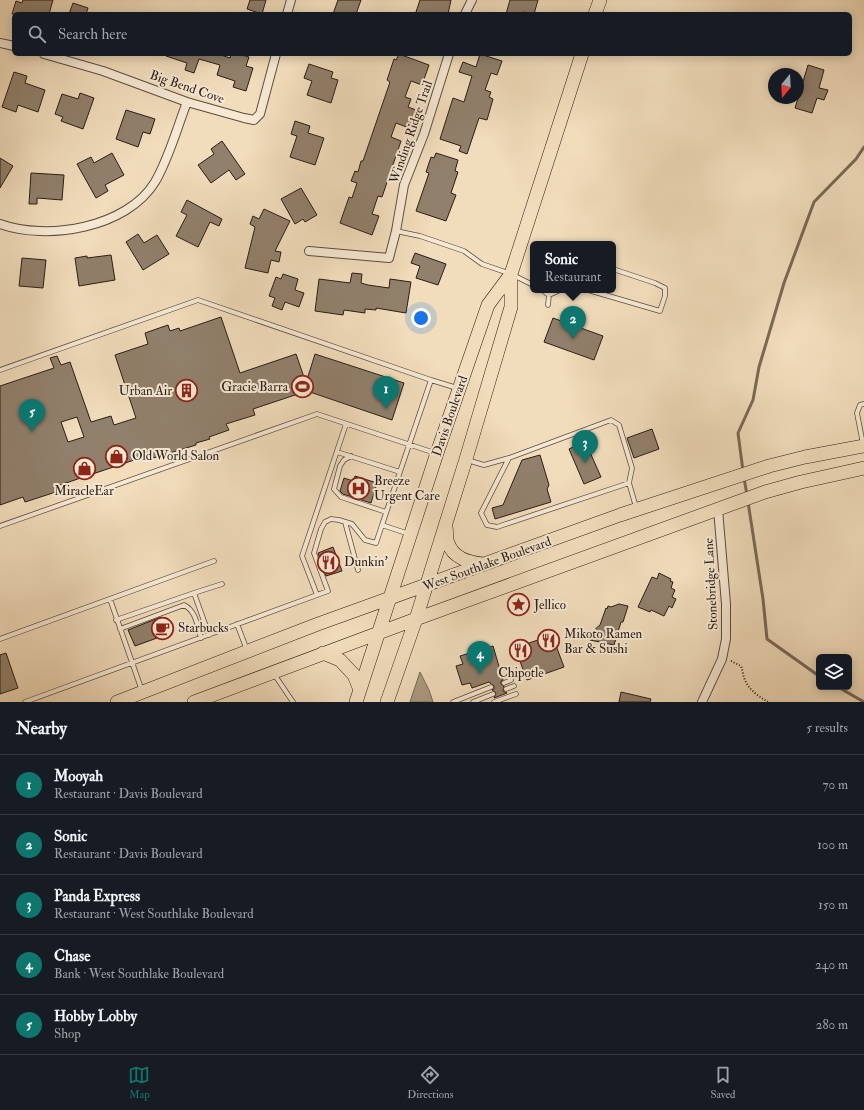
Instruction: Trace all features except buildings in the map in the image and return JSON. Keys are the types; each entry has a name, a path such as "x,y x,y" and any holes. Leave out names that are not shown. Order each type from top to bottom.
{"main road":[{"path":"596,12 600,0"},
{"name":"Davis Boulevard","path":"387,702 416,619 466,459 511,307 511,274 581,56"},
{"name":"Davis Boulevard","path":"358,696 437,453 488,305 511,274"},
{"name":"West Southlake Boulevard","path":"117,702 247,651 390,598 637,510 769,466 805,457 864,446"},
{"name":"West Southlake Boulevard","path":"194,702 323,653 765,492 864,468"},
{"path":"446,522 448,543 454,552 474,564 486,564"},
{"path":"323,653 340,660 354,675 358,696"}],"street":[{"path":"288,12 291,0"},
{"path":"465,12 472,0"},
{"path":"0,43 12,46"},
{"name":"Big Bend Cove","path":"51,56 102,71 187,102 254,120 260,114 275,56"},
{"name":"Winding Ridge Trail","path":"309,250 389,258 396,231 404,186 424,134 449,56"},
{"path":"0,224 10,227 34,230 62,231 89,226 115,216 137,203 154,182 165,159 187,102"},
{"name":"Stonebridge Lane","path":"702,702 722,659 726,639 727,618 723,507"}],"lane":[{"path":"396,231 420,236 464,251 482,264 511,274 530,284"},
{"path":"598,293 660,311 665,296 664,288 655,283 616,270"},
{"path":"549,295 553,293"},
{"path":"548,305 549,295"},
{"path":"0,370 198,300 459,389"},
{"path":"25,702 328,591 314,553 321,529 325,522 331,519 339,520 352,524 365,540 376,543 431,380"},
{"path":"864,404 860,405 857,413 864,446"},
{"path":"0,526 317,414 437,453"},
{"path":"466,459 484,465 509,458 611,420 619,425 632,468 629,483 637,510"},
{"path":"317,595 302,556 346,424"},
{"path":"337,452 400,472"},
{"path":"351,456 344,460 340,466 334,489 340,497 386,512"},
{"path":"509,458 482,514 488,525 497,527 629,483"},
{"path":"345,522 358,570"},
{"path":"382,525 411,534"},
{"path":"0,639 214,561"},
{"path":"116,620 222,584"},
{"path":"194,593 209,634"},
{"path":"110,599 142,692"},
{"path":"120,629 184,605 190,608 201,638"},
{"path":"237,624 247,651"},
{"path":"272,672 292,702"},
{"path":"504,683 511,680"},
{"path":"506,689 514,686"},
{"path":"453,702 491,688"},
{"path":"473,702 493,694"},
{"path":"494,702 516,694"}],"path":[{"path":"722,659 737,663 741,666 746,682 750,688 768,702"}],"shaded area":[{"path":"420,672 429,690 433,702 410,702"}],"waterway":[{"path":"743,471 738,433 753,400 759,367 784,283 814,202 856,159 864,147"},
{"path":"744,478 747,495"},
{"path":"748,502 763,599 767,639 816,674"},
{"path":"843,690 864,702"}],"place":[{"name":"Sonic","path":"573,339"},
{"name":"Gracie Barra","path":"303,387"},
{"name":"Urban Air","path":"187,391"},
{"name":"Mooyah","path":"386,409"},
{"name":"Hobby Lobby","path":"32,432"},
{"name":"Old World Salon","path":"116,456"},
{"name":"Panda Express","path":"585,463"},
{"name":"MiracleEar","path":"84,469"},
{"name":"Breeze Urgent Care","path":"358,488"},
{"name":"Dunkin'","path":"329,562"},
{"name":"Jellico","path":"519,605"},
{"name":"Starbucks","path":"163,628"},
{"name":"Mikoto Ramen Bar & Sushi","path":"549,641"},
{"name":"Chipotle","path":"521,651"},
{"name":"Chase","path":"480,674"}]}
